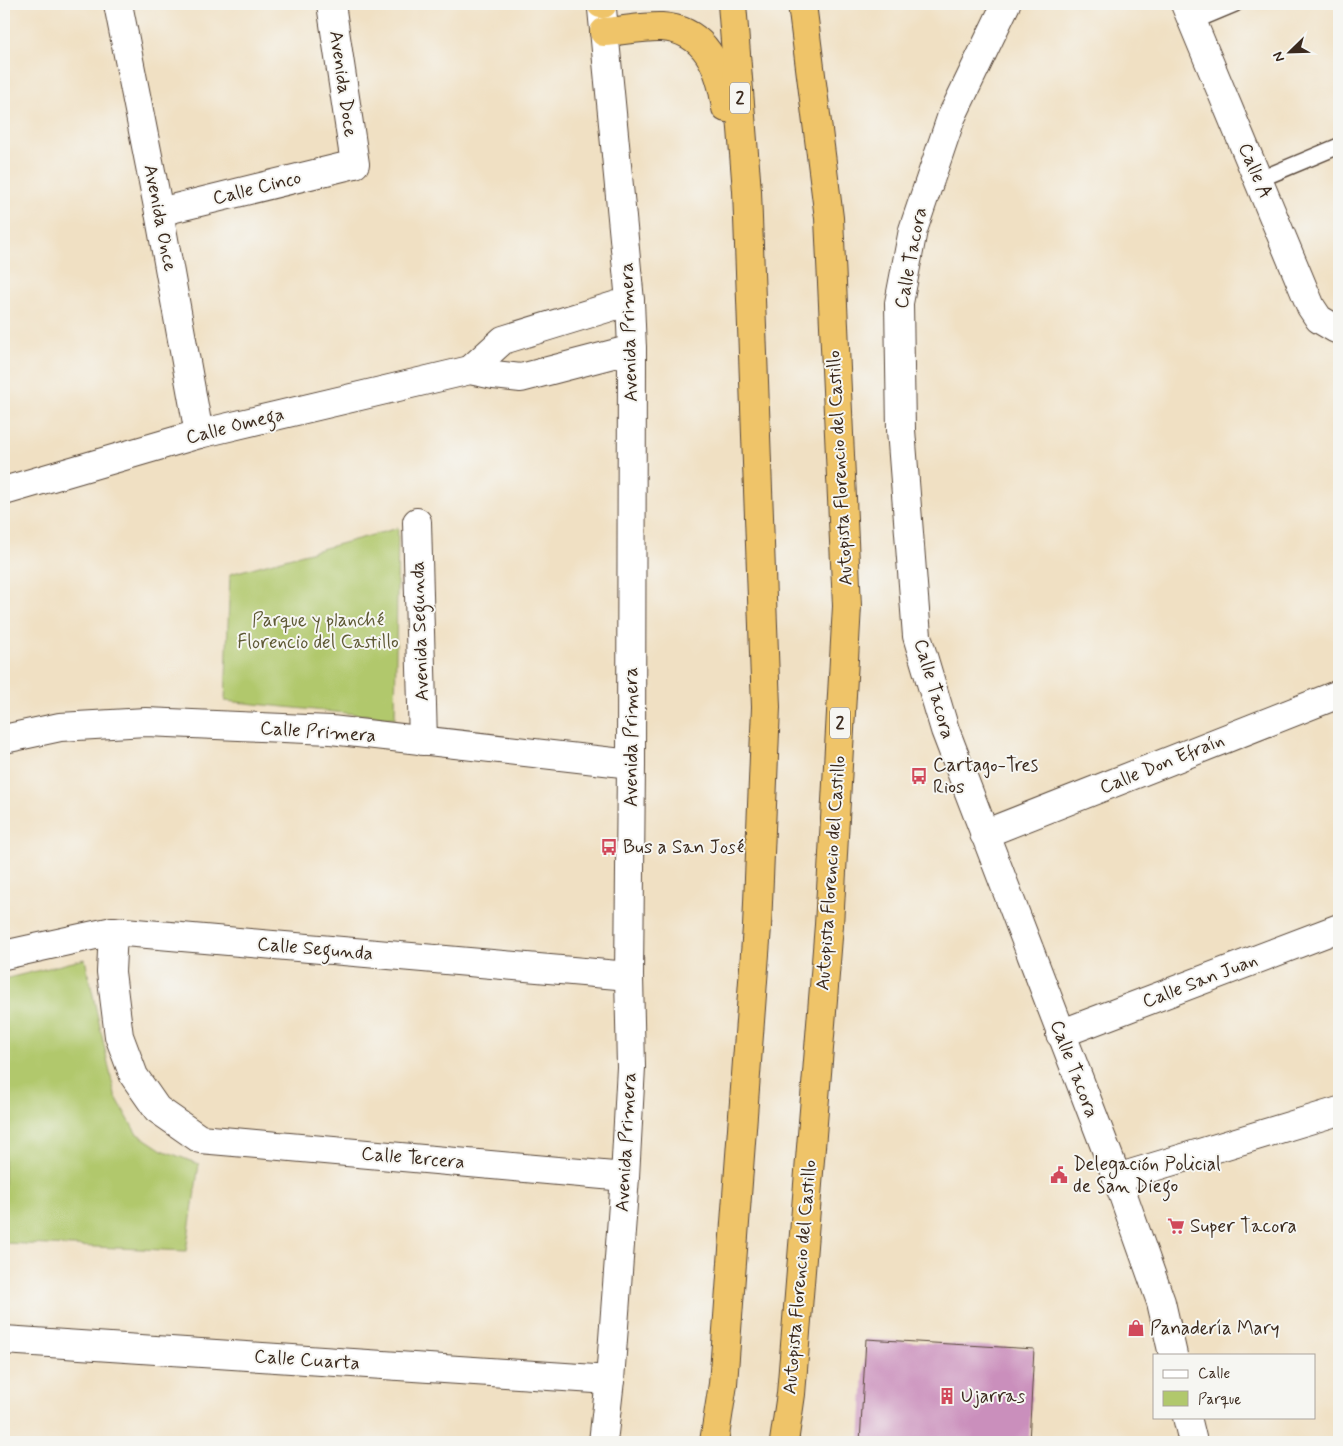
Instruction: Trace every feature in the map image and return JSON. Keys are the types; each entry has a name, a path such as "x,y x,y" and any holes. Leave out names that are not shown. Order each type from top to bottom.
{"highway":[{"name":"2","path":"714,1442 723,1384 757,927 766,707 747,191 732,4"},
{"name":"Autopista Florencio del Castillo","path":"784,1442 791,1394 829,925 847,606 829,218 802,4"},
{"path":"604,32 662,27 678,30 694,38 708,52 719,74 732,144 747,191"}],"street":[{"name":"Avenida Once","path":"118,4 159,212 199,434"},
{"name":"Avenida Doce","path":"331,4 355,164"},
{"name":"Avenida Primera","path":"602,4 630,301 632,350 630,1067 625,1177 610,1380 603,1442"},
{"name":"Calle Tacora","path":"1006,4 951,118 913,230 899,303 901,430 917,636 945,730 1060,1034 1117,1178 1161,1302 1173,1354"},
{"name":"Calle A","path":"1189,13 1312,307 1320,319 1338,329"},
{"name":"Calle Cinco","path":"159,212 355,164"},
{"name":"Calle Omega","path":"470,370 503,340 630,301"},
{"name":"Calle Omega","path":"4,492 199,434 470,370 521,378 632,350"},
{"name":"Avenida Segunda","path":"417,522 422,741"},
{"name":"Calle Don Efraín","path":"984,834 1339,694"},
{"name":"Calle Primera","path":"4,739 60,727 146,722 330,730 632,764"},
{"name":"Calle San Juan","path":"1060,1034 1339,928"},
{"name":"Calle Segunda","path":"4,955 113,931 629,976"},
{"name":"Calle Tercera","path":"113,931 111,972 118,1036 134,1076 157,1109 200,1139 625,1177"},
{"path":"1117,1178 1339,1111"},
{"name":"Calle Cuarta","path":"4,1340 610,1380"},
{"path":"1187,1418 1193,1442"}],"lane":[{"path":"1189,13 1235,4"},
{"path":"1258,180 1339,146"}],"green space":[{"name":"Parque y planché Florencio del Castillo","path":"398,528 395,718 225,701 230,574"},
{"path":"85,959 115,1095 136,1133 162,1150 199,1164 186,1251 4,1243 4,979"}],"building":[{"name":"Ujarras","path":"866,1339 1034,1349 1029,1442 860,1442"}],"place":[{"name":"Cartago-Tres Rios","path":"919,776"},
{"name":"Bus a San José","path":"609,847"},
{"name":"Delegación Policial de San Diego","path":"1059,1175"},
{"name":"Super Tacora","path":"1176,1226"},
{"name":"Panadería Mary","path":"1136,1328"},
{"name":"Ujarras","path":"947,1396"}]}
